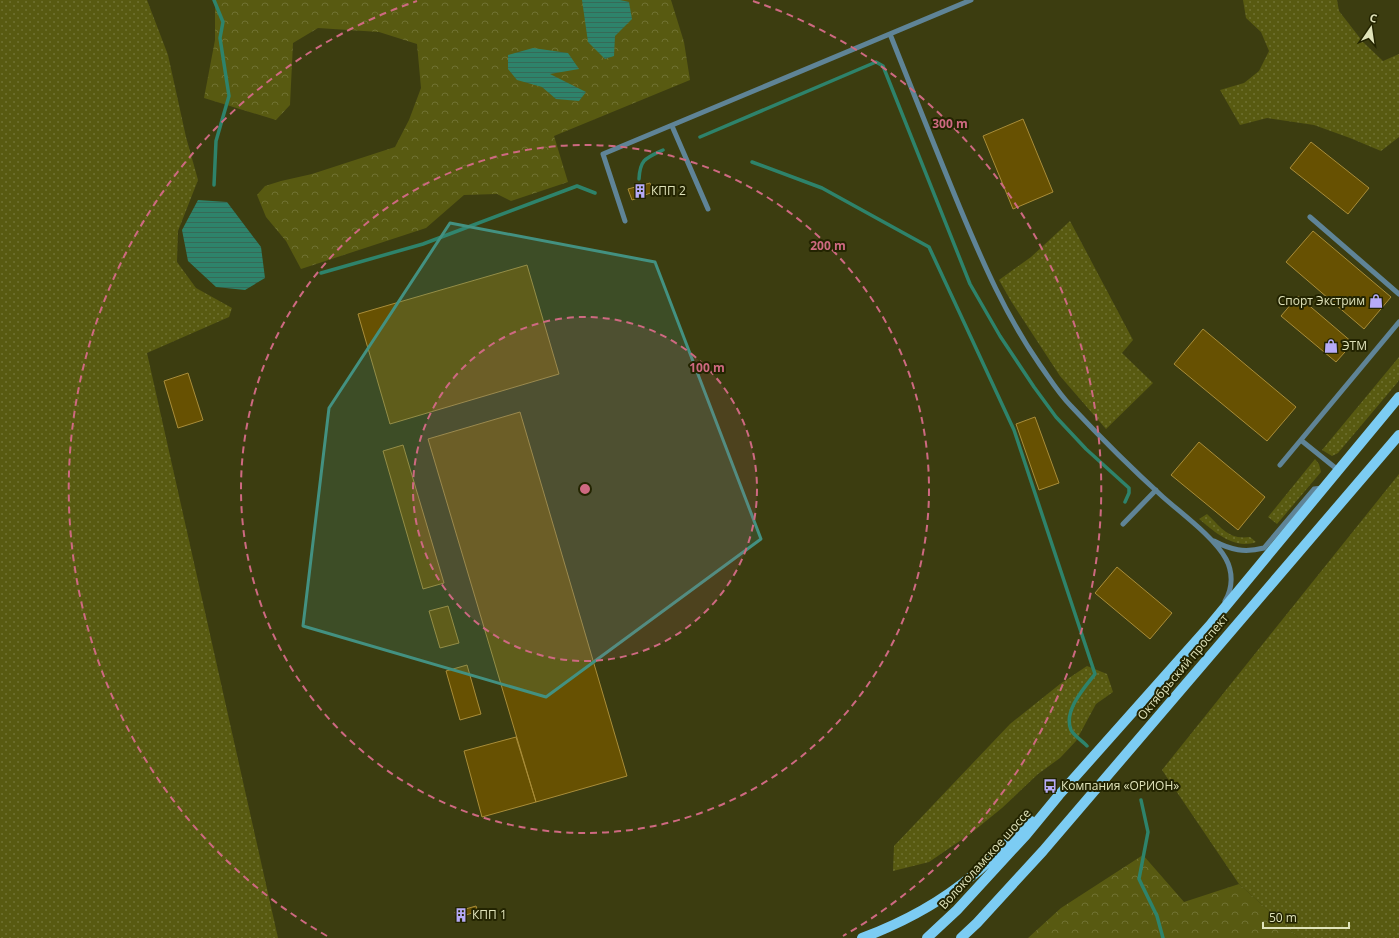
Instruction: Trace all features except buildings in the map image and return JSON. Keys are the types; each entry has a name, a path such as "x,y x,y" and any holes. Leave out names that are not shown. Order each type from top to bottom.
{"main road":[{"name":"Октябрьский проспект","path":"1059,795 1211,624 1399,397"},
{"name":"Октябрьский проспект","path":"985,914 1048,845 1399,435"},
{"path":"862,938 912,917 928,908 958,887 987,864 1013,837 1059,795"},
{"name":"Волоколамское шоссе","path":"927,938 974,892 1026,835 1059,795"},
{"path":"961,938 985,914"},
{"path":"965,938 985,914"}],"lane":[{"path":"625,221 604,154 970,0"},
{"path":"890,34 975,246 1002,303 1031,352 1069,404 1101,438 1212,540 1226,559 1230,569 1231,585 1227,599 1211,624"},
{"path":"672,126 708,209"},
{"path":"1310,217 1399,294"},
{"path":"1280,465 1302,441 1399,322"},
{"path":"1388,447 1399,439"},
{"path":"1302,441 1338,470"},
{"path":"1212,540 1237,550 1256,550 1264,548 1314,489 1323,488"},
{"path":"1123,524 1156,490"}],"highlighted area":[{"path":"450,223 655,262 761,539 546,697 303,626 329,408"}],"green space":[{"path":"0,0 147,0 168,55 186,137 198,180 178,231 177,262 196,288 232,308 229,317 147,353 278,938 0,938"},
{"path":"215,0 671,0 684,42 690,80 554,136 568,182 511,201 497,194 464,195 426,228 301,269 286,241 266,217 257,195 265,186 312,174 395,147 409,120 421,88 417,44 379,32 318,28 293,43 290,105 276,120 204,98 215,40"},
{"path":"1243,0 1337,0 1339,11 1363,42 1383,61 1399,54 1399,137 1381,151 1314,125 1267,118 1240,125 1220,90 1244,83 1259,71 1269,51 1261,32 1246,18"},
{"path":"1070,221 1133,340 1122,353 1153,383 1106,429 1060,376 999,280 1031,257"},
{"path":"1399,357 1399,380 1397,383 1338,453 1332,456 1322,450"},
{"path":"1315,459 1319,464 1321,472 1277,524 1268,517"},
{"path":"1399,474 1399,938 1299,938 1239,884 1162,770"},
{"path":"1207,514 1226,532 1236,536 1250,537 1256,542 1240,544 1218,534 1199,519"},
{"path":"1087,666 1107,674 1113,692 1096,704 1076,741 1060,758 1038,774 1002,808 970,834 929,862 893,871 894,846 1010,724 1060,684"},
{"path":"1143,855 1184,902 1239,884 1299,938 1028,938 1061,908"}],"water":[{"path":"582,0 620,0 629,2 632,19 615,36 614,56 605,59 588,42"},
{"path":"533,48 568,53 579,69 550,74 586,92 579,101 556,99 542,87 517,80 508,69 508,55"},
{"path":"198,200 227,202 261,247 265,278 245,290 216,287 188,261 182,230"}],"waterway":[{"path":"214,0 223,22 220,38 229,96 216,141 214,185"},
{"path":"700,137 876,62 883,66 970,284 1000,336 1056,417 1086,449 1129,488 1129,493 1125,502"},
{"path":"639,179 641,167 645,160 663,150"},
{"path":"752,162 822,188 929,247 1014,430 1095,674 1076,700 1072,708 1069,723 1074,734 1087,746"},
{"path":"321,273 423,244 577,186 595,193"},
{"path":"1141,800 1148,832 1139,879 1157,916 1163,938"}],"place":[{"name":"КПП 2","path":"640,191"},
{"name":"Спорт Экстрим","path":"1376,301"},
{"name":"ЭТМ","path":"1331,346"},
{"name":"Компания «ОРИОН»","path":"1050,786"},
{"name":"КПП 1","path":"461,915"}]}
